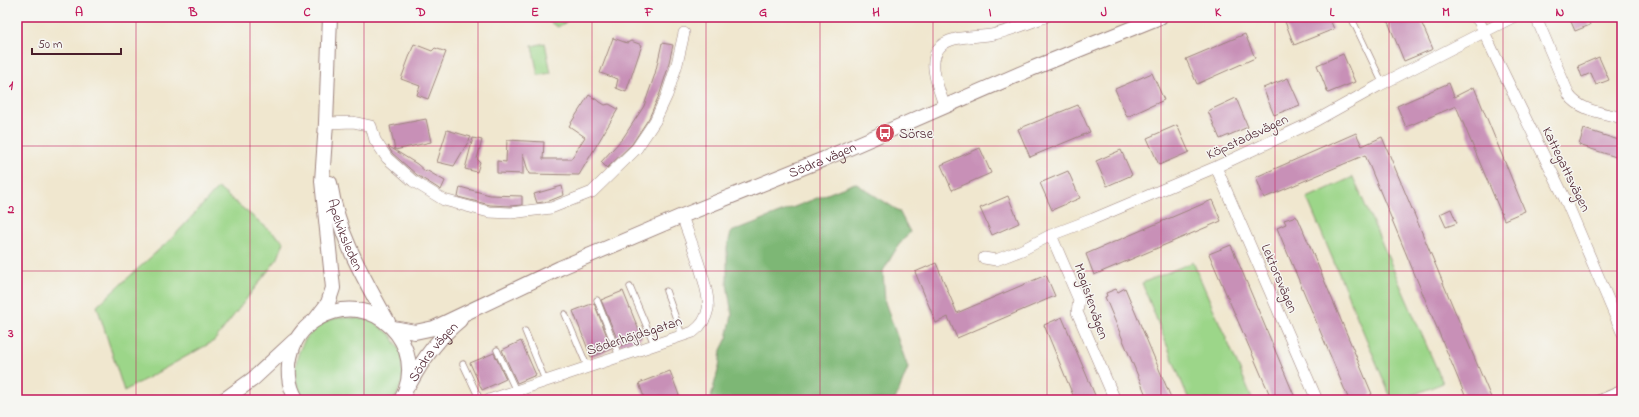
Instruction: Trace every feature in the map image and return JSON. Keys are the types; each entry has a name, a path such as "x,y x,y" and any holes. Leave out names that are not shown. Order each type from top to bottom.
{"street":[{"name":"Apelviksleden","path":"315,320 328,302 333,288 322,181 330,17"},
{"path":"945,106 937,86 933,64 939,49 943,45 954,39 995,34 1045,17"},
{"name":"Södra vägen","path":"391,326 408,331 424,331 434,328 485,302 560,268 682,216 824,159 1031,69 1160,17"},
{"name":"Köpstadsvägen","path":"984,258 996,260 1022,250 1051,235 1093,219 1216,167 1315,121 1513,17"},
{"path":"1536,17 1569,95 1573,101 1586,108 1622,118"},
{"name":"Kattegattsvägen","path":"1478,18 1567,203 1622,332"},
{"path":"326,123 353,122 371,126 375,140 387,158 413,180 444,200 489,212 511,213 551,208 592,192 637,148 655,121 667,95 677,64 684,33"},
{"name":"Apelviksleden","path":"325,138 332,194 344,235 362,277 391,326 402,341 408,358 409,377 403,396"},
{"name":"Lektorsvägen","path":"1216,167 1317,400"},
{"name":"Söderhöjdsgatan","path":"488,400 693,332 703,323 708,308 704,282 682,216"},
{"name":"Magistervägen","path":"1051,235 1079,300 1077,312 1115,400"},
{"name":"Södra vägen","path":"403,396 422,363 440,339 451,328 485,302"},
{"path":"224,400 253,380 297,338 308,325 331,312 343,309 355,309 368,312 379,317 391,326"},
{"path":"297,338 291,354 289,372 292,389 297,400"}],"lane":[{"path":"1351,17 1383,84"},
{"path":"630,287 654,344"},
{"path":"666,291 682,335"},
{"path":"597,300 619,356"},
{"path":"565,314 587,366"},
{"path":"525,331 545,380"},
{"path":"497,350 516,391"},
{"path":"462,364 480,400"},
{"path":"1594,400 1622,388"}],"green space":[{"path":"548,17 568,17 566,22 558,27 551,23"},
{"path":"545,43 551,73 538,75 532,46"},
{"path":"1353,177 1443,383 1400,400 1392,400 1307,198"},
{"path":"855,183 899,211 910,232 898,246 883,271 885,302 908,368 895,400 710,400 719,367 721,350 727,338 732,315 727,284 727,248 731,232"},
{"path":"218,188 284,242 278,258 214,341 124,391 97,306 174,236"},
{"path":"1193,262 1253,400 1189,400 1142,283"},
{"path":"344,317 371,320 391,335 401,352 403,379 395,400 305,400 303,398 297,384 296,367 297,359 303,343 320,325"}],"building":[{"path":"1289,17 1329,17 1334,29 1294,45 1284,19"},
{"path":"1386,17 1419,17 1433,49 1404,61"},
{"path":"1569,17 1586,17 1590,25 1575,31"},
{"path":"1245,34 1255,58 1197,84 1186,59"},
{"path":"613,38 627,43 631,41 642,45 626,92 616,88 618,79 600,73"},
{"path":"662,43 673,45 660,93 649,118 632,144 607,168 601,162 623,138 644,106 655,74"},
{"path":"414,44 432,51 435,48 446,52 428,99 417,95 420,86 401,79"},
{"path":"1343,54 1355,82 1328,93 1317,65"},
{"path":"1599,57 1609,80 1596,85 1591,73 1582,77 1578,66"},
{"path":"1152,73 1164,100 1127,117 1115,89"},
{"path":"1288,78 1300,105 1274,115 1263,88"},
{"path":"1449,83 1454,97 1474,87 1525,211 1504,220 1456,106 1406,127 1397,106"},
{"path":"589,95 605,105 609,104 618,109 579,175 529,174 523,154 523,174 497,173 497,161 506,162 507,140 544,142 543,159 571,159 585,137 569,126"},
{"path":"1236,98 1248,127 1220,139 1208,111"},
{"path":"1078,105 1090,132 1030,157 1018,129"},
{"path":"426,119 431,142 395,150 390,126"},
{"path":"1177,125 1189,152 1159,165 1147,138"},
{"path":"1584,129 1622,141 1622,159 1579,145"},
{"path":"447,130 471,137 454,166 437,162"},
{"path":"1356,133 1362,146 1382,137 1492,400 1467,400 1365,155 1264,198 1256,177"},
{"path":"473,138 482,140 477,159 480,162 477,172 465,169"},
{"path":"388,146 417,164 426,172 426,170 445,181 441,190 417,175 392,153"},
{"path":"980,148 991,173 952,190 941,165"},
{"path":"1121,150 1132,175 1107,186 1096,161"},
{"path":"1068,171 1080,198 1052,210 1040,183"},
{"path":"562,186 564,195 549,201 537,203 534,194"},
{"path":"460,187 490,195 522,196 522,205 490,205 458,197"},
{"path":"1008,196 1019,223 992,235 980,208"},
{"path":"1212,200 1221,221 1094,275 1086,254"},
{"path":"1451,209 1457,223 1446,227 1440,214"},
{"path":"1296,216 1372,394 1370,395 1371,398 1365,400 1349,400 1277,228 1286,224 1284,220"},
{"path":"1231,245 1296,400 1272,400 1209,254"},
{"path":"936,263 957,313 1046,275 1055,296 957,338 948,317 936,323 915,272"},
{"path":"1125,288 1172,400 1148,400 1105,297 1107,296 1106,293 1116,289 1118,292"},
{"path":"623,291 642,338 620,346 601,300"},
{"path":"594,303 612,349 591,357 573,311"},
{"path":"1062,317 1097,400 1075,400 1044,325"},
{"path":"521,341 536,375 517,383 502,350"},
{"path":"494,353 506,379 482,390 470,363"},
{"path":"670,371 680,398 674,400 645,400 639,383"}],"place":[{"name":"Sörse","path":"885,133"}]}
